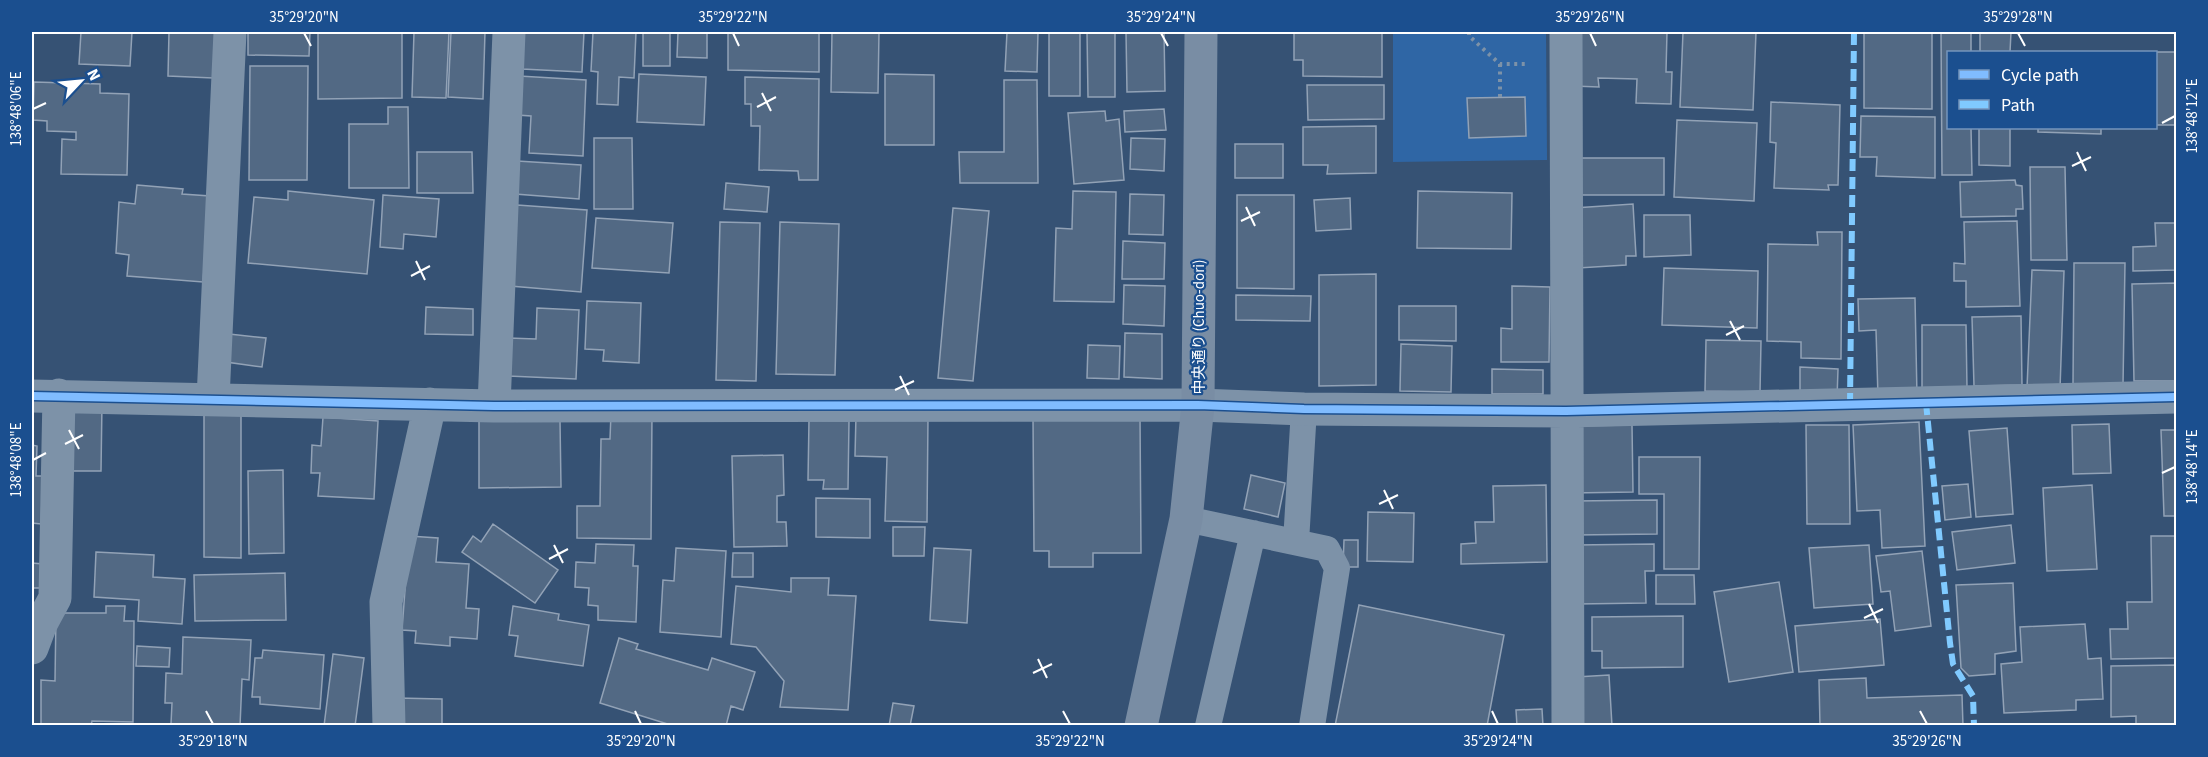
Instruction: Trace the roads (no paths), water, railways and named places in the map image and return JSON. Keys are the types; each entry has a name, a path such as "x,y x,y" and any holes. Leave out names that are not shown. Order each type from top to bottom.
{"street":[{"path":"213,399 230,32"},
{"path":"494,406 509,32"},
{"name":"中央通り (Chuo-dori)","path":"1141,726 1186,519 1198,405 1200,32"},
{"path":"1566,32 1568,726"},
{"path":"32,648 41,624 55,598 45,395 494,406 1198,405 1304,409 1566,411 2176,397"},
{"path":"389,726 386,602 430,404"}],"lane":[{"path":"1296,542 1304,409"},
{"path":"1186,519 1327,549 1337,568 1312,726"},
{"path":"1208,726 1253,533"}]}
